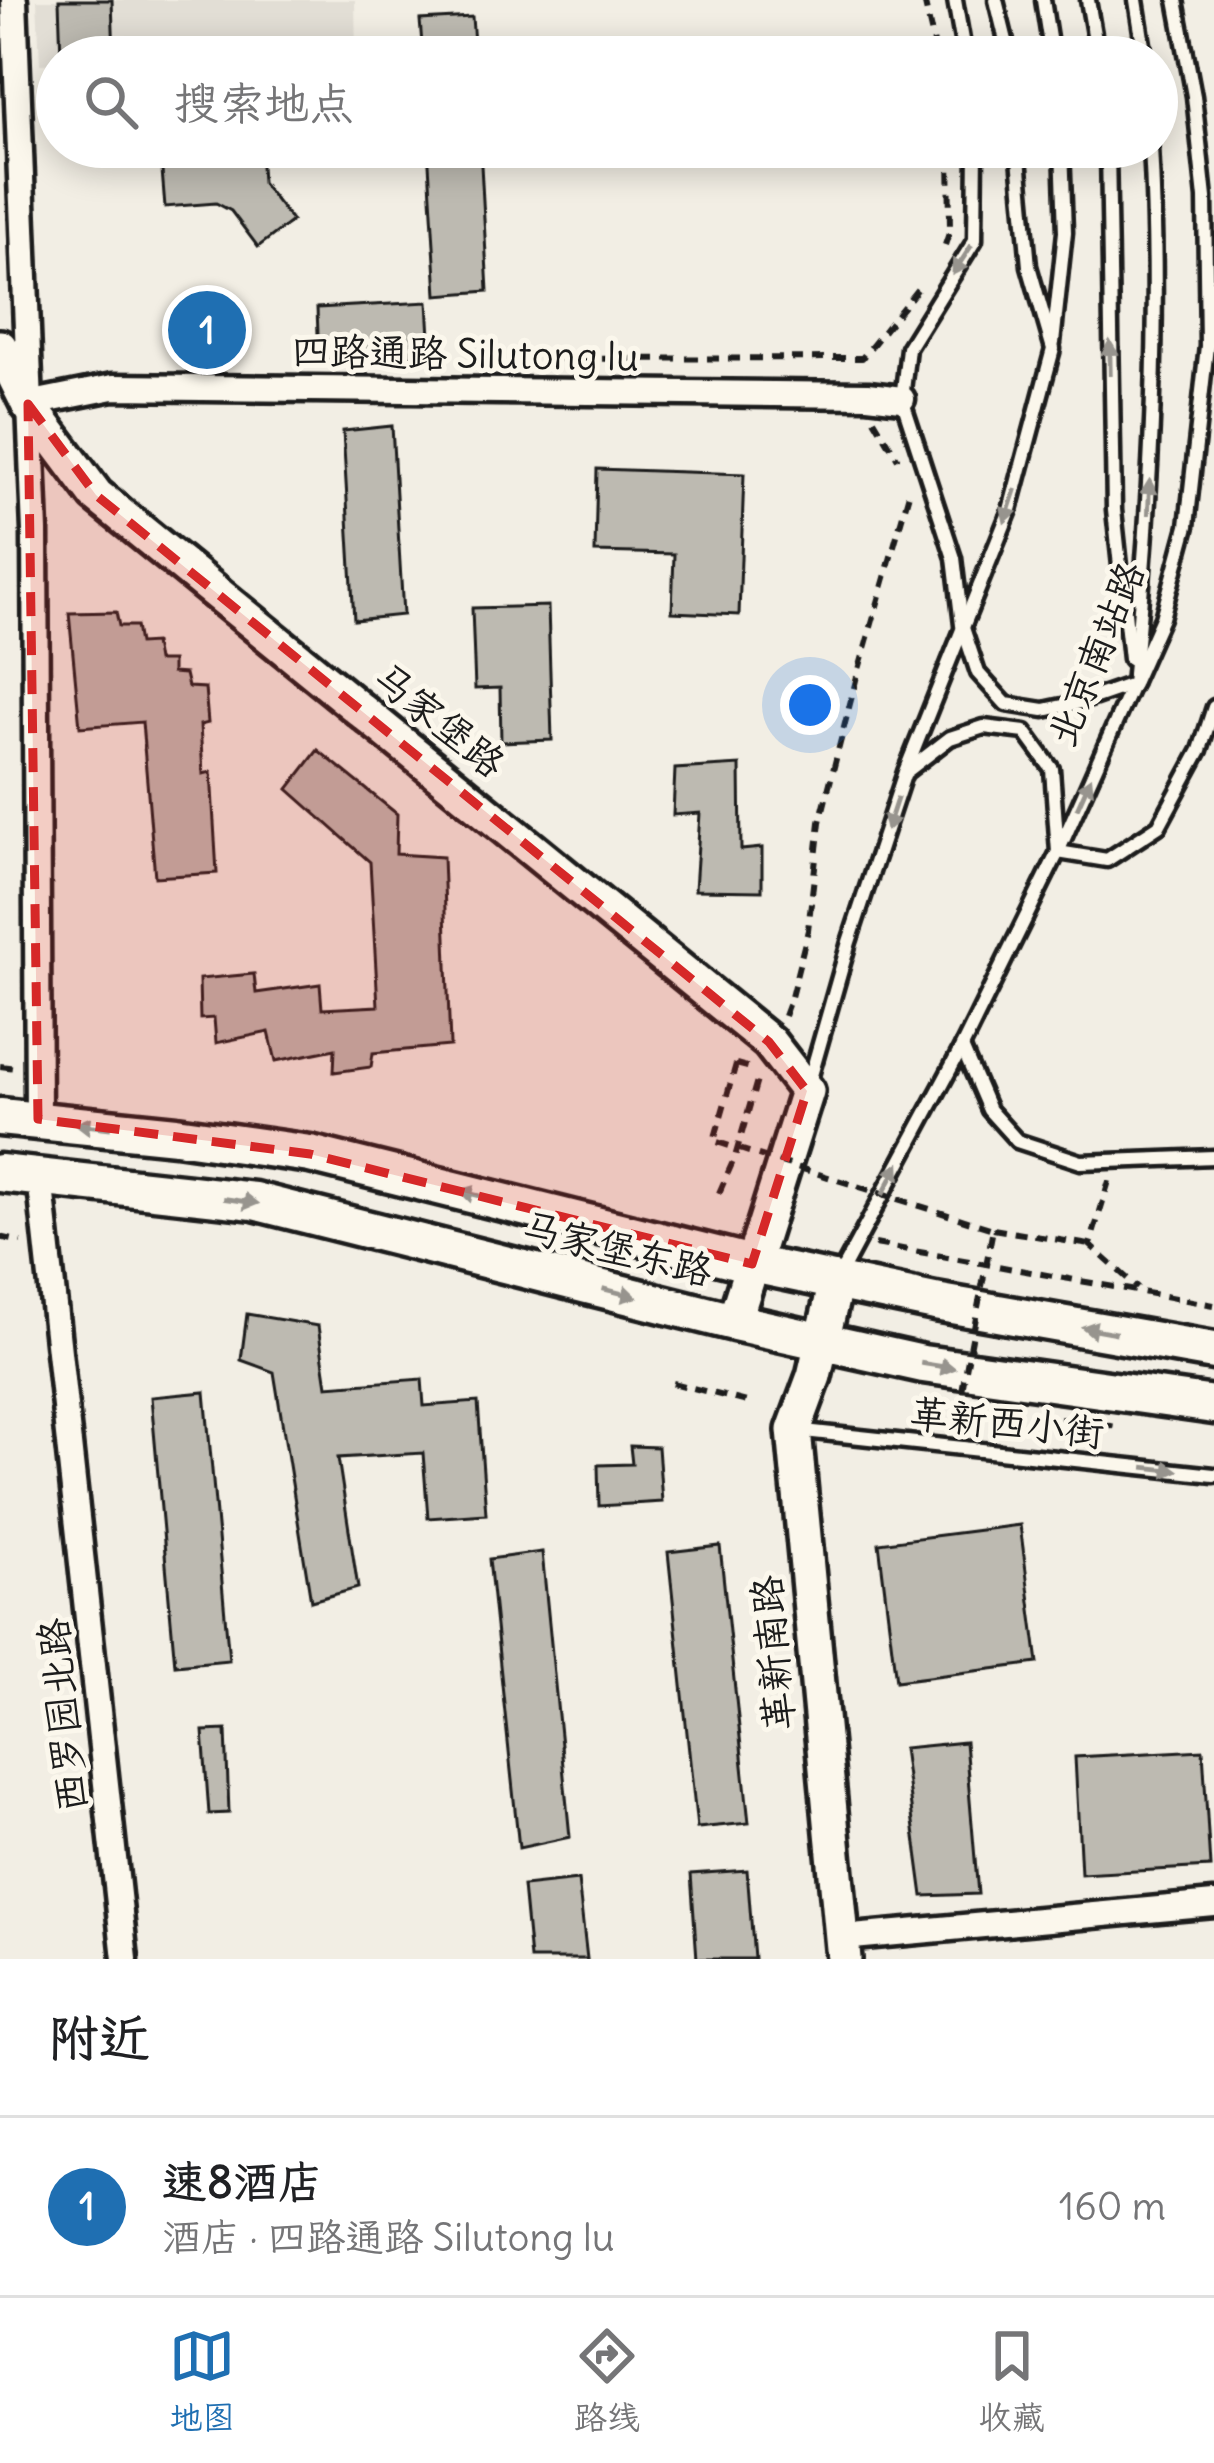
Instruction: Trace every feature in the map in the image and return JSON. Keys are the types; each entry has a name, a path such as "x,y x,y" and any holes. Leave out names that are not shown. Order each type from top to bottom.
{"main road":[{"name":"马家堡东路","path":"0,1117 310,1154 752,1264 1214,1351"},
{"name":"马家堡东路","path":"0,1173 254,1202 824,1343 928,1365 1214,1406"}],"street":[{"path":"14,0 14,396 35,531 38,1120"},
{"name":"马家堡路","path":"0,347 14,396 96,496 769,1042 807,1091"},
{"name":"四路通路 Silutong lu","path":"14,396 113,387 902,399"},
{"path":"734,1322 807,1091"},
{"name":"西罗园北路","path":"40,1178 125,1959"},
{"name":"革新南路","path":"836,1282 824,1343 794,1430 843,1948"},
{"path":"843,1948 1214,1904"}],"lane":[{"path":"955,0 961,36"},
{"path":"996,0 1005,36"},
{"path":"1043,0 1049,36"},
{"path":"1088,0 1094,36"},
{"path":"1136,0 1142,36"},
{"name":"北京南站路","path":"836,1282 962,1047 1058,852 1162,618 1187,526 1207,346 1204,198 1194,96 1176,0"},
{"path":"976,168 976,240 908,348 902,399 954,558 962,626 978,674 1006,704 1044,710 1133,684"},
{"path":"1020,168 1029,266 1053,349"},
{"path":"807,1091 849,942 905,772 1010,510 1053,349 1065,232 1063,168"},
{"path":"1108,168 1114,510 1133,684"},
{"path":"1133,684 1148,536 1154,364 1152,168"},
{"path":"905,772 950,738 983,727 1024,732 1052,769 1058,852 1107,860 1159,826 1200,750 1214,706"},
{"path":"962,1047 989,1110 1017,1141 1081,1162 1214,1157"},
{"name":"革新西小街","path":"794,1430 1214,1475"}],"path":[{"path":"924,0 932,36"},
{"path":"941,259 950,230 950,168"},
{"path":"539,359 862,358 928,275"},
{"path":"875,423 899,460"},
{"path":"719,1193 769,1042 791,997 808,930 820,822 908,504 910,479"},
{"path":"736,1064 714,1141 993,1229 1090,1245 1141,1290"},
{"path":"1090,1245 1115,1161"},
{"path":"992,1407 956,1422 993,1229"},
{"path":"858,1240 1214,1305"},
{"path":"673,1383 751,1403"}],"highlighted area":[{"path":"28,404 96,495 769,1042 807,1091 752,1264 310,1154 38,1119"}],"shaded area":[{"path":"37,0 355,0 356,36 39,36"}],"building":[{"path":"59,0 112,0 113,36 60,36"},
{"path":"472,17 473,36 421,36 420,20"},
{"path":"162,168 261,168 262,183 292,221 258,247 231,211 216,203 165,207"},
{"path":"429,168 481,168 488,291 437,295"},
{"path":"428,302 431,355 319,361 317,308"},
{"path":"392,426 403,615 354,620 343,431"},
{"path":"597,469 744,474 739,615 672,612 674,554 595,552"},
{"path":"548,606 552,740 501,742 500,688 475,689 472,608"},
{"path":"116,612 119,626 136,626 139,644 154,643 157,661 172,661 172,673 185,674 188,687 205,688 208,723 200,725 203,774 211,772 217,873 155,877 142,722 80,727 69,613"},
{"path":"318,750 397,814 396,854 443,857 450,1046 373,1053 371,1067 334,1072 335,1049 276,1061 269,1032 216,1043 214,1018 200,1019 199,979 254,974 256,993 320,984 322,1009 378,1006 370,862 288,789"},
{"path":"740,765 741,850 762,848 762,891 695,890 700,813 673,815 675,769"},
{"path":"247,1314 318,1326 327,1386 422,1379 424,1406 478,1402 486,1514 428,1518 423,1453 338,1458 358,1588 311,1601 274,1372 241,1360"},
{"path":"205,1392 229,1660 175,1665 151,1397"},
{"path":"630,1446 658,1447 662,1502 599,1506 598,1465 632,1464"},
{"path":"1020,1525 1038,1663 896,1681 879,1543"},
{"path":"720,1546 749,1823 697,1828 668,1552"},
{"path":"542,1552 570,1837 519,1848 489,1559"},
{"path":"226,1730 229,1813 209,1814 203,1731"},
{"path":"965,1742 978,1894 923,1896 903,1748"},
{"path":"1203,1750 1210,1867 1081,1874 1075,1757"},
{"path":"747,1870 754,1959 697,1959 691,1874"},
{"path":"578,1880 587,1959 530,1959 523,1886"}],"place":[{"name":"速8酒店","path":"207,330"}]}
